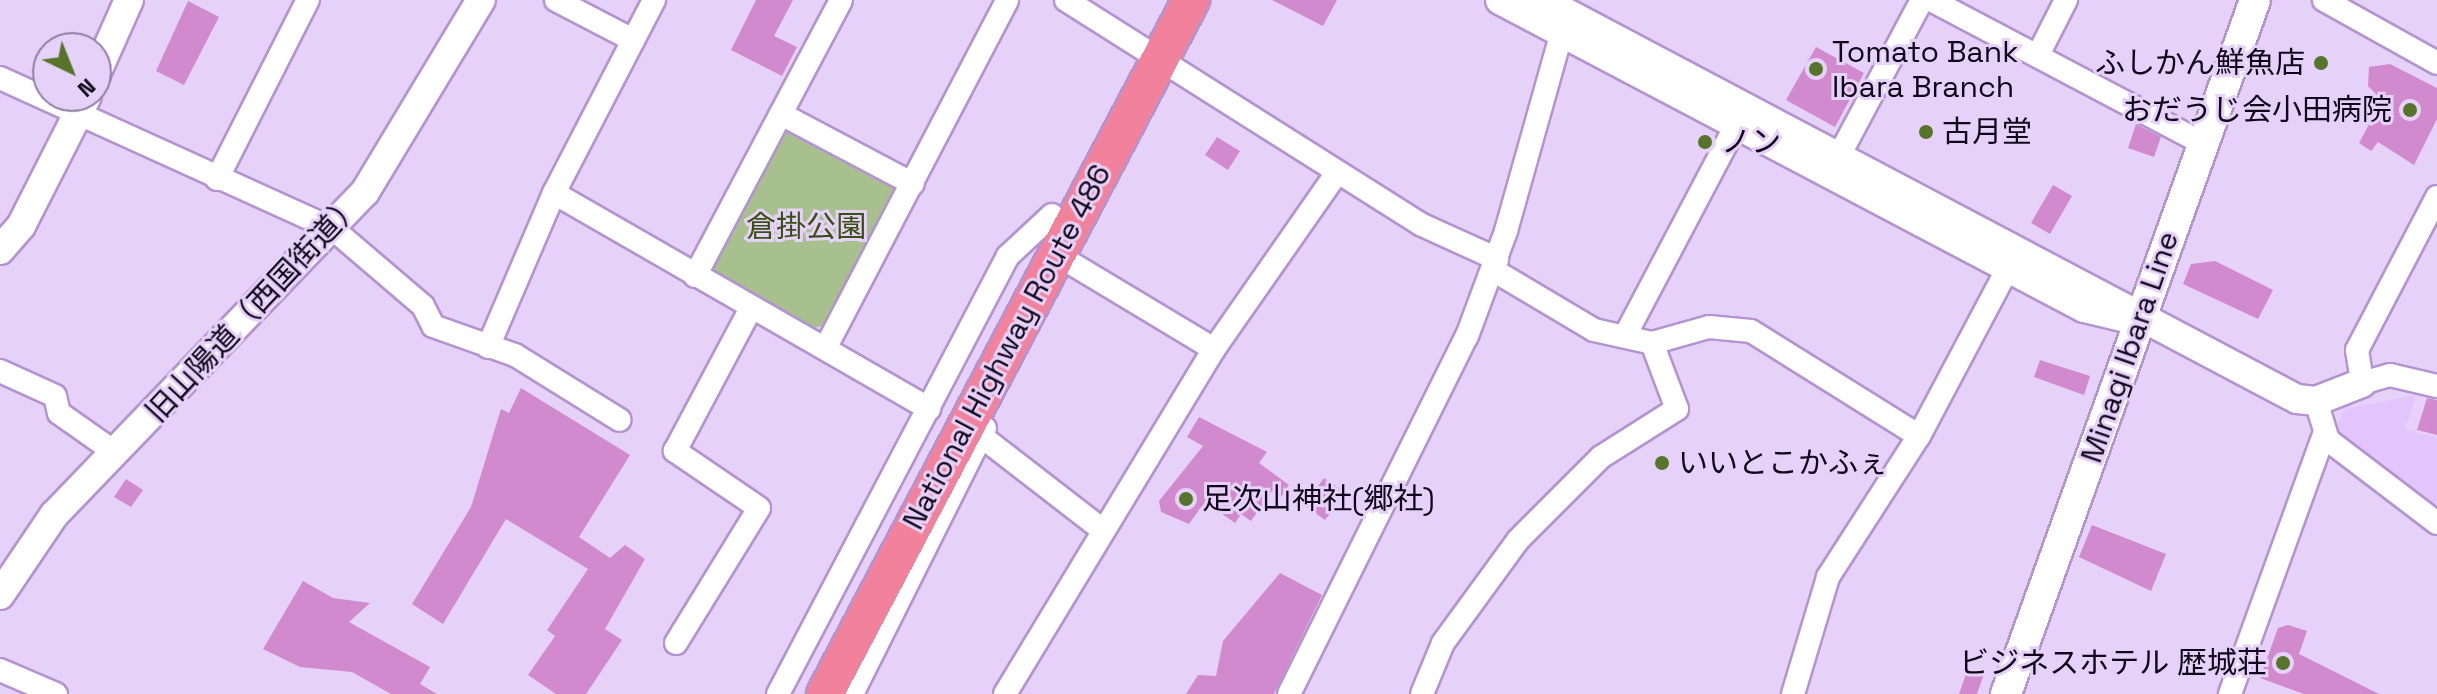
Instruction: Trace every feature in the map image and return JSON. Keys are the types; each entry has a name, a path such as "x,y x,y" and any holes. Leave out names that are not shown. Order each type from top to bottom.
{"highway":[{"name":"National Highway Route 486","path":"1149,52 1164,0"},
{"name":"National Highway Route 486","path":"825,694 870,589 1149,52 1191,0"},
{"name":"National Highway Route 486","path":"805,694 870,589"}],"main road":[{"name":"Minagi Ibara Line","path":"2006,694 2255,0"}],"street":[{"path":"112,38 129,0"},
{"path":"217,179 308,0"},
{"name":"旧山陽道（西国街道）","path":"0,595 54,515 333,229 365,192 481,0"},
{"path":"556,0 633,40"},
{"path":"488,347 554,193 654,0"},
{"path":"695,276 841,0"},
{"path":"827,345 1007,0"},
{"path":"1066,0 1337,173 1420,224 1495,264 1569,320 1652,343 1709,327 1751,331 1919,436"},
{"path":"1500,0 1560,12 1741,116 2138,321 2297,399 2316,401 2390,375 2437,386"},
{"path":"1840,154 1922,0"},
{"path":"1931,0 2202,143"},
{"path":"2038,55 2066,0"},
{"path":"2324,0 2437,63"},
{"path":"1289,694 1434,411 1495,264 1560,12"},
{"path":"0,78 32,89"},
{"path":"0,250 21,226 79,112"},
{"path":"93,112 217,179 333,229 423,306 433,326 535,366 620,420"},
{"path":"781,114 913,184"},
{"path":"1741,116 1840,154 2013,257"},
{"path":"1626,334 1741,116"},
{"path":"1005,694 1100,528 1214,349 1337,173"},
{"path":"554,193 751,308 827,345 929,409"},
{"path":"2362,383 2360,335 2437,197"},
{"path":"778,694 1008,256 1061,219 1069,262 852,694"},
{"path":"1793,694 1828,577 1919,436 2013,257"},
{"path":"1069,262 1214,349"},
{"path":"676,643 759,508 675,451 751,308"},
{"path":"1422,694 1443,643 1518,540 1601,457 1677,409 1652,343"},
{"path":"0,371 55,396 59,413 116,453"},
{"path":"2230,694 2324,435 2316,401"},
{"path":"2324,435 2437,523"},
{"path":"981,436 1100,528"},
{"path":"0,670 56,694"}],"shaded area":[{"path":"2416,395 2405,429 2437,438 2437,514 2332,434 2345,409"}],"green space":[{"name":"倉掛公園","path":"789,127 903,187 830,324 815,328 709,268"}],"building":[{"path":"756,0 793,0 774,36 797,47 782,76 731,50"},
{"path":"1272,0 1337,0 1323,26"},
{"path":"188,1 219,17 184,85 156,71"},
{"path":"1816,47 1864,73 1835,127 1786,100"},
{"path":"2390,64 2437,88 2437,119 2414,165 2378,142 2371,151 2359,143 2382,100 2368,86 2369,67"},
{"path":"2136,124 2161,137 2154,157 2128,148"},
{"path":"1217,137 1240,151 1228,170 1205,155"},
{"path":"2053,185 2072,196 2050,234 2031,223"},
{"path":"2215,261 2273,290 2258,319 2183,284 2191,264"},
{"path":"2040,360 2090,376 2084,395 2034,377"},
{"path":"521,388 630,455 579,537 610,558 625,545 645,559 605,629 622,640 586,694 556,694 528,675 555,636 547,630 588,569 506,519 443,624 412,604 471,507 501,409 509,413"},
{"path":"2427,398 2437,400 2437,435 2417,430"},
{"path":"1199,417 1267,452 1259,463 1289,485 1281,497 1272,491 1251,521 1241,514 1235,523 1205,502 1189,524 1161,512 1159,501 1203,446 1187,437"},
{"path":"1324,478 1346,493 1325,520 1304,505"},
{"path":"126,479 143,490 131,507 114,497"},
{"path":"2092,525 2166,554 2151,591 2079,557"},
{"path":"1280,573 1322,595 1274,694 1186,694 1198,675 1216,676 1223,641"},
{"path":"303,581 333,598 370,603 349,622 430,667 420,684 437,694 391,694 352,672 300,667 263,649"},
{"path":"2288,625 2307,631 2299,654 2379,694 2304,694 2260,678 2278,628"},
{"path":"1968,668 1984,674 1977,694 1959,694"}],"place":[{"name":"ふしかん鮮魚店","path":"2321,63"},
{"name":"Tomato Bank Ibara Branch","path":"1816,69"},
{"name":"おだうじ会小田病院","path":"2410,110"},
{"name":"古月堂","path":"1926,132"},
{"name":"ノン","path":"1705,142"},
{"name":"いいとこかふぇ","path":"1662,463"},
{"name":"足次山神社(郷社)","path":"1186,499"},
{"name":"ビジネスホテル 歴城荘","path":"2283,663"}]}
